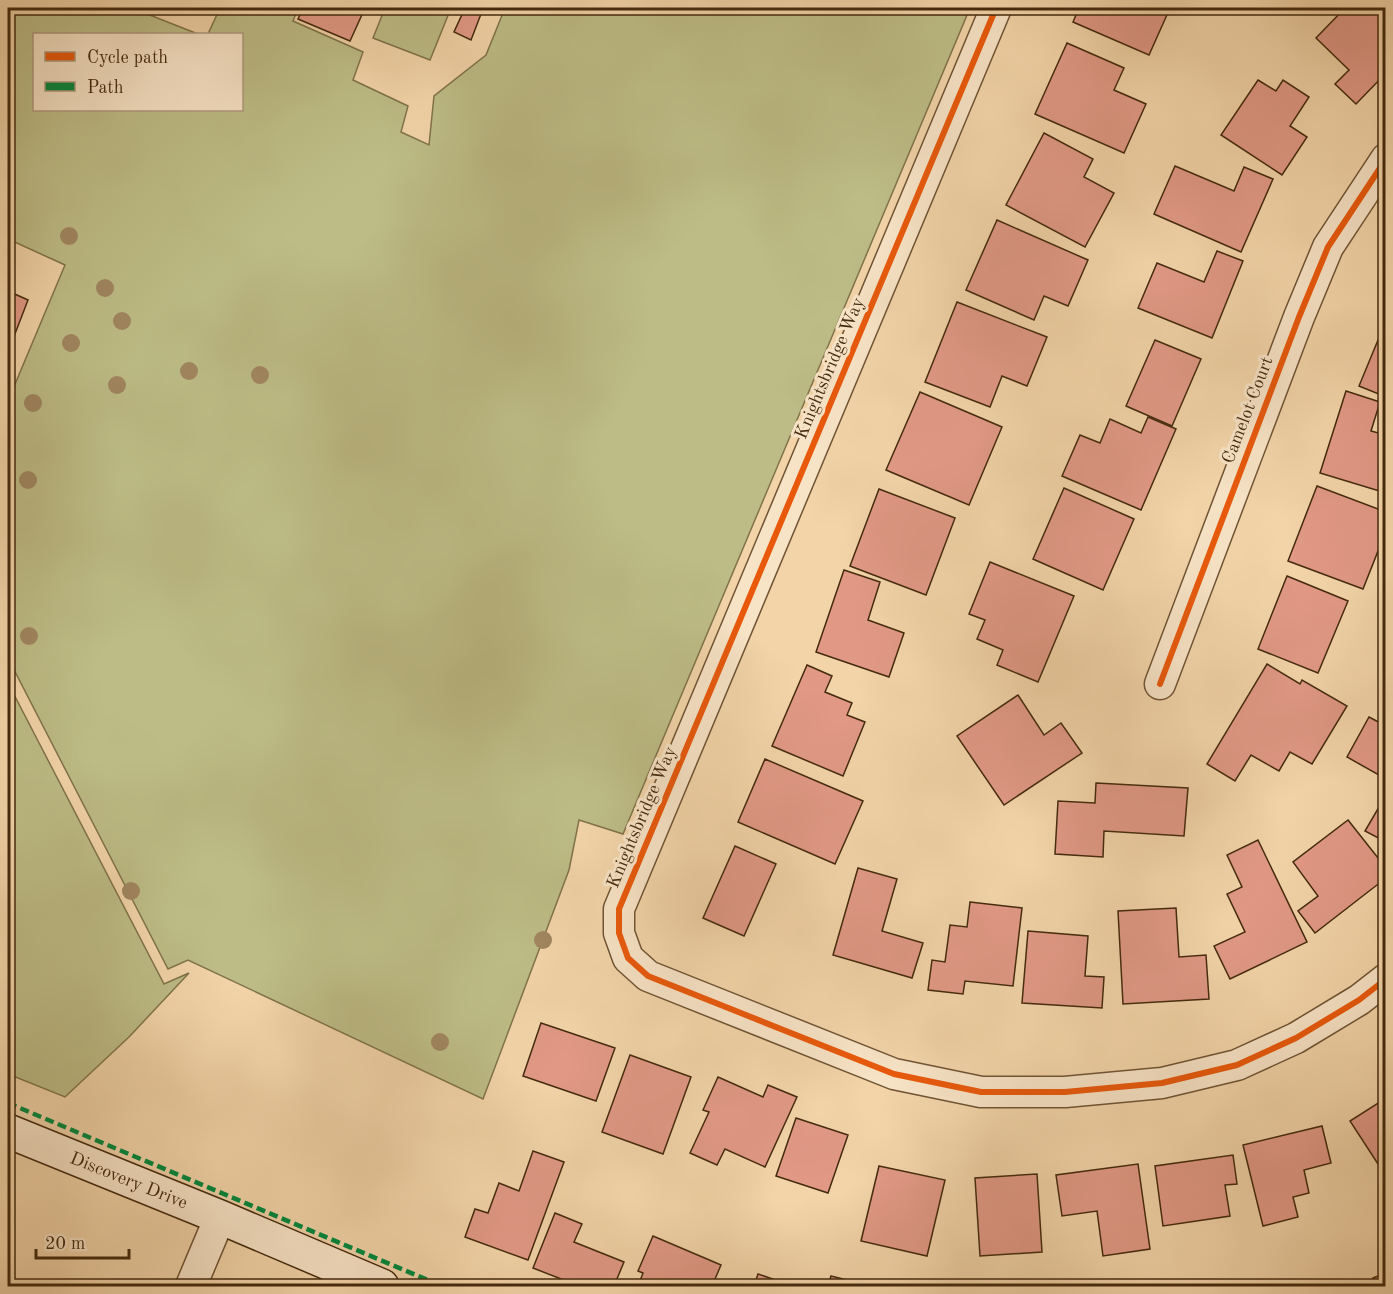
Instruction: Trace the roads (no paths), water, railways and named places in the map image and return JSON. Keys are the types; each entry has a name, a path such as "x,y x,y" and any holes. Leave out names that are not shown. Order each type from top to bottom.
{"street":[{"name":"Knightsbridge Way","path":"996,8 619,909 619,933 628,958 648,976 894,1074 981,1092 1065,1092 1162,1083 1237,1065 1296,1038 1359,1000 1386,979"},
{"name":"Camelot Court","path":"1160,684 1299,317 1328,247 1386,159"},
{"name":"Discovery Drive","path":"8,1131 220,1217 382,1287"},
{"path":"191,1287 220,1217"}]}
